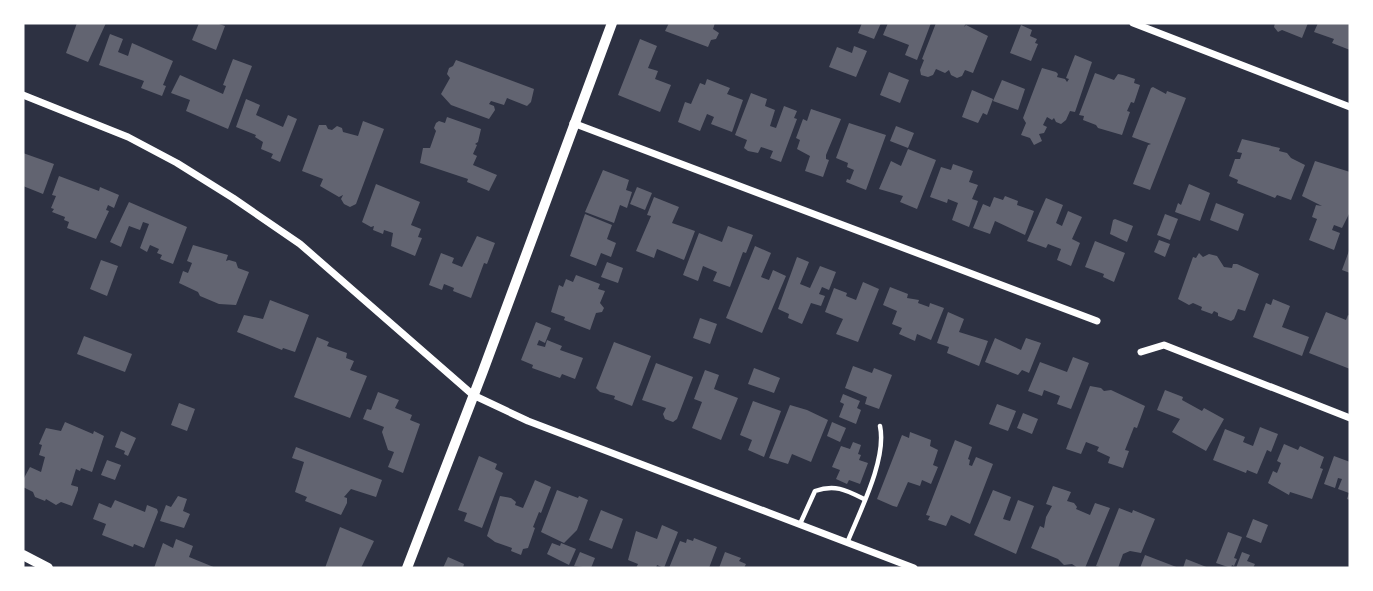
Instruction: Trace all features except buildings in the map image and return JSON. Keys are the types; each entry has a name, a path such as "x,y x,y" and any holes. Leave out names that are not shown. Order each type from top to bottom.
{"street":[{"path":"407,568 612,23"},
{"path":"1133,23 1350,107"},
{"path":"23,95 128,137 177,163 233,198 300,244 473,395 528,421 914,568"},
{"path":"573,122 1097,321"},
{"path":"1141,352 1164,345 1350,418"},
{"path":"23,555 48,568"}],"lane":[{"path":"847,542 878,459 882,438 880,426"},
{"path":"800,524 815,491 825,488 847,489 864,499"}]}
